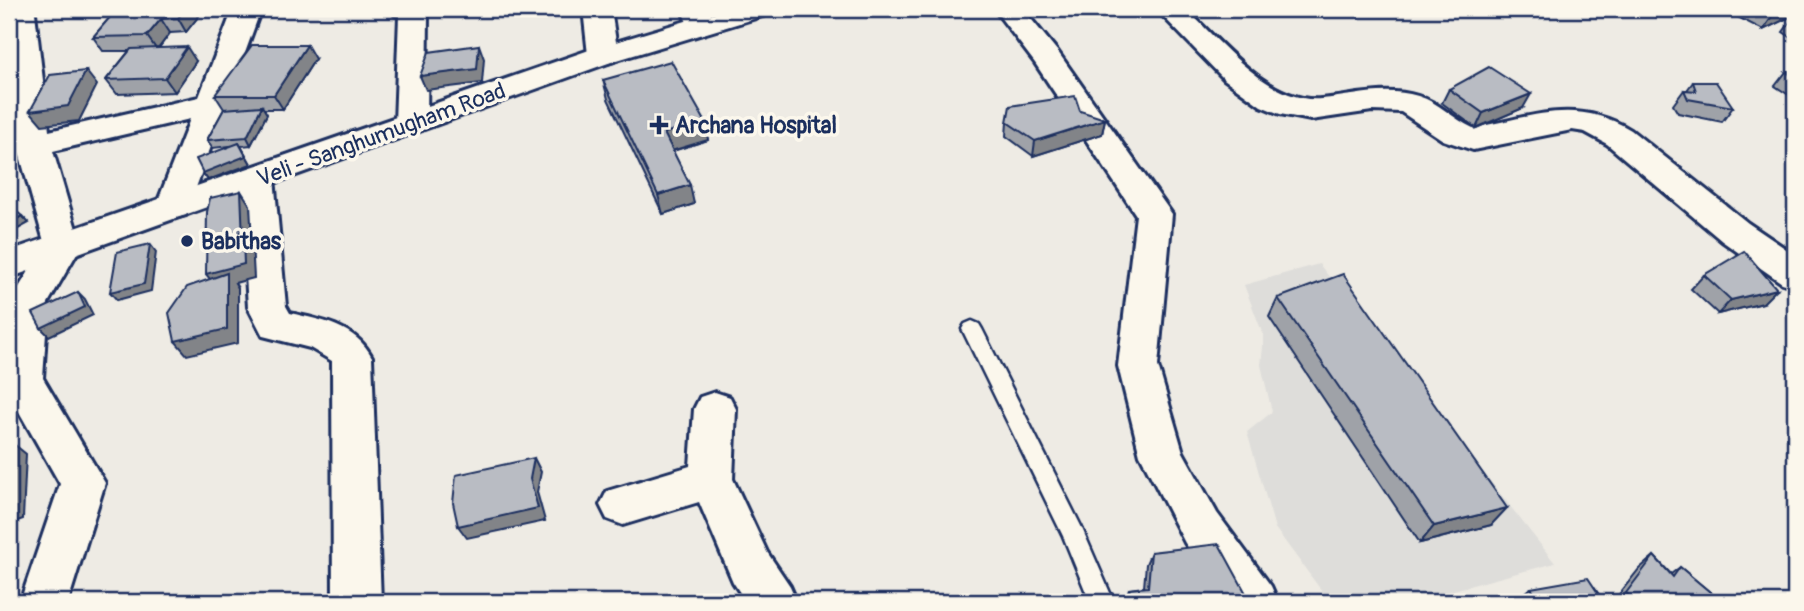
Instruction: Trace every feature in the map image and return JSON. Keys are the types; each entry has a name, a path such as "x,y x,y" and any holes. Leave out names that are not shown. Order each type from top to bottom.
{"street":[{"path":"174,206 247,9"},
{"path":"405,9 414,11 411,123"},
{"path":"597,9 604,55"},
{"name":"Veli - Sanghumugham Road","path":"9,265 604,55 698,17 756,9"},
{"path":"1008,9 1047,58 1154,214 1138,366 1163,455 1201,528 1254,602"},
{"path":"1170,9 1254,90 1289,108 1309,110 1384,101 1409,104 1422,109 1459,137 1473,139 1572,120 1600,125 1619,137 1735,232 1795,273"},
{"path":"21,13 34,145 63,246 29,302 22,380 83,483 44,602"},
{"path":"34,145 212,104"},
{"path":"257,178 267,307 277,324 330,338 344,345 352,357 357,602"},
{"path":"715,410 711,480 750,567 774,602"},
{"path":"624,505 711,480"}],"lane":[{"path":"972,328 1073,533 1102,602"}],"shaded area":[{"path":"1319,264 1555,563 1409,602 1330,602 1275,528 1247,432 1272,412 1261,365 1264,337 1244,285"}],"building":[{"path":"117,9 185,9 178,18 161,19 147,36 93,37"},
{"path":"1760,9 1788,9 1773,15"},
{"path":"252,45 307,45 274,95 215,95"},
{"path":"479,45 477,69 420,76 429,52"},
{"path":"187,47 165,78 106,80 131,49"},
{"path":"671,61 705,121 664,133 690,185 658,195 603,80"},
{"path":"1489,67 1531,94 1483,113 1449,89"},
{"path":"1795,70 1795,77 1786,72"},
{"path":"86,71 68,106 30,111 50,75"},
{"path":"1693,82 1716,82 1733,107 1688,99 1684,90 1696,91"},
{"path":"1075,96 1080,111 1105,119 1035,141 1007,122 1010,106"},
{"path":"262,106 247,137 207,140 224,109"},
{"path":"239,143 246,156 203,173 196,159"},
{"path":"241,191 244,264 206,274 207,212 210,198"},
{"path":"9,205 22,216 9,223"},
{"path":"150,244 144,284 110,292 117,252"},
{"path":"1744,251 1777,289 1731,300 1704,275"},
{"path":"227,273 227,329 175,341 169,313 187,287"},
{"path":"1343,274 1507,508 1434,526 1278,298"},
{"path":"78,292 85,307 41,328 33,313"},
{"path":"534,458 530,479 538,508 458,526 453,503 456,475"},
{"path":"1219,544 1248,597 1216,602 1133,602 1129,589 1148,587 1151,552"},
{"path":"1654,556 1673,577 1680,567 1722,602 1636,602 1626,593"},
{"path":"1588,578 1604,602 1540,602 1531,588"}],"place":[{"name":"Archana Hospital","path":"659,125"},
{"name":"Babithas","path":"187,241"}]}
